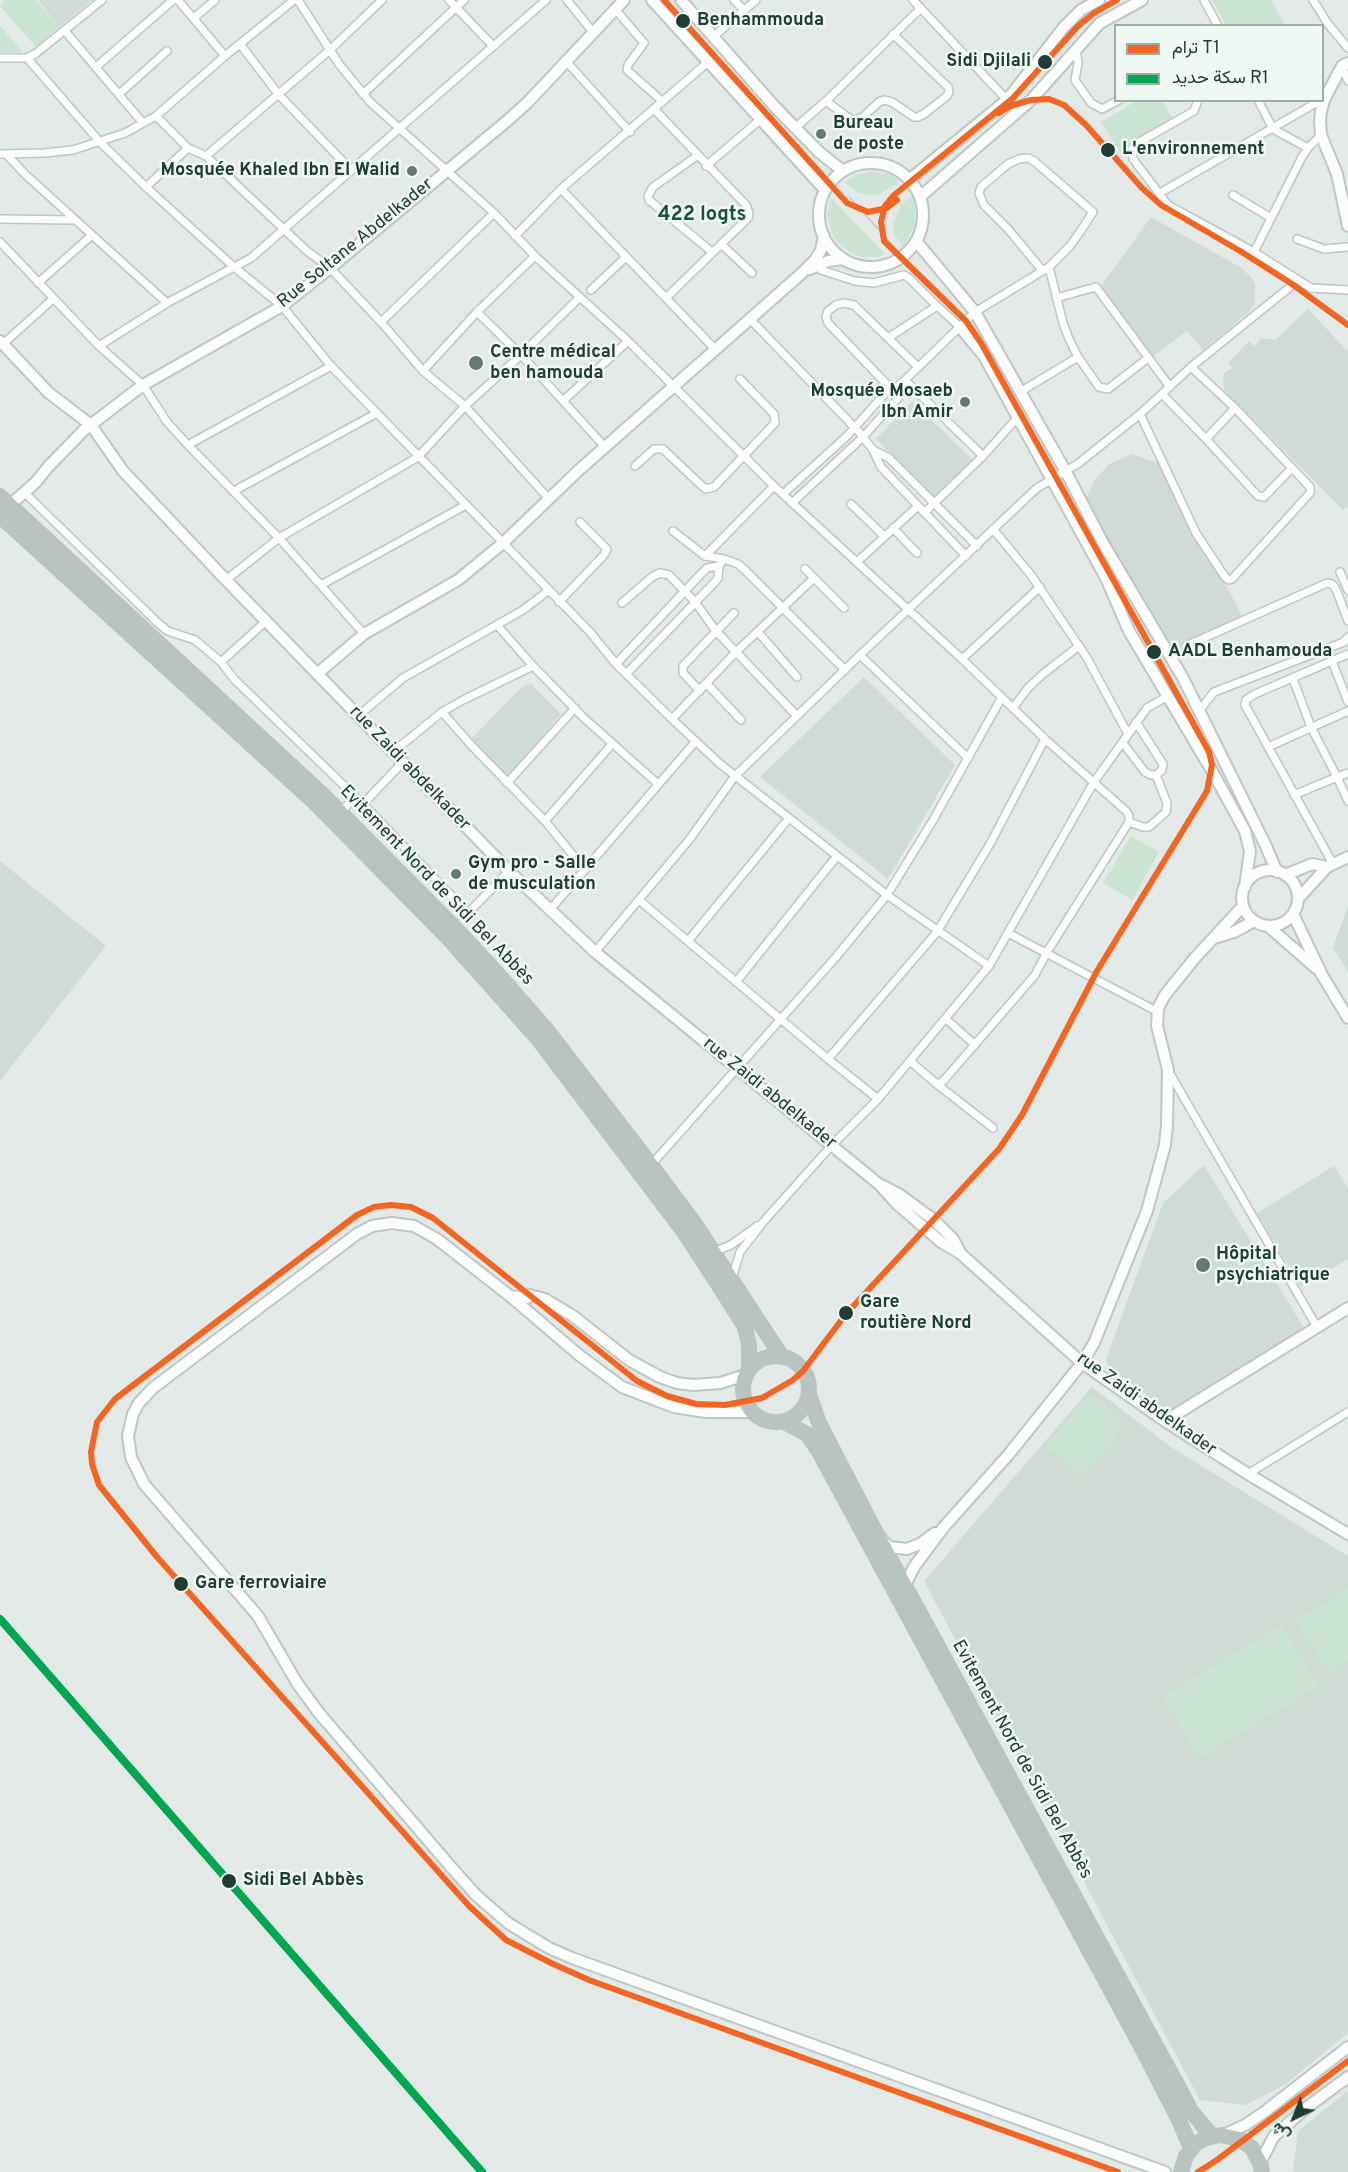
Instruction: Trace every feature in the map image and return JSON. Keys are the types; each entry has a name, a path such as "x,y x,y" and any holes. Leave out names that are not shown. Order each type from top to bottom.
{"highway":[{"name":"Evitement Nord de Sidi Bel Abbès","path":"5,501 341,812 497,973 546,1029 651,1165 713,1252 782,1357"},
{"name":"Evitement Nord de Sidi Bel Abbès","path":"0,516 312,800 434,924 524,1023 684,1232 718,1284 745,1327 749,1345 747,1372"},
{"path":"782,1357 798,1364 808,1380 809,1394 803,1409 791,1419 772,1423 751,1412 742,1393 747,1372 764,1358 782,1357"},
{"name":"Evitement Nord de Sidi Bel Abbès","path":"809,1394 819,1423 875,1531 1191,2111 1218,2136"},
{"name":"Evitement Nord de Sidi Bel Abbès","path":"784,1422 807,1434 818,1450 1143,2050 1191,2148"},
{"path":"1181,2168 1191,2148 1201,2141 1218,2136 1239,2139 1245,2143 1257,2155 1261,2167"}],"main road":[{"name":"Rue Soltane Abdelkader","path":"5,501 25,493 74,439 143,385 282,306 330,268 528,102 565,60 624,0"},
{"path":"652,0 825,190"},
{"path":"681,0 730,58 795,128 825,158 843,171"},
{"path":"909,180 1007,100 1064,27 1082,10 1099,0"},
{"path":"920,197 1031,100 1100,23 1142,0"},
{"path":"1324,97 1345,64"},
{"path":"1322,102 1321,135 1337,174 1348,226"},
{"path":"870,163 891,168 909,180 920,197 922,219 916,241 900,258 884,265 866,267 843,259 832,249 819,221 820,205 825,190 831,181 843,171 856,165 870,163"},
{"path":"317,674 364,634 458,580 503,543 605,447 802,273 815,260 824,236"},
{"path":"916,241 975,312 1066,472 1103,543 1200,710 1265,844 1281,873 1294,885 1298,899"},
{"path":"802,273 828,261 843,259"},
{"path":"960,327 984,356 1106,578 1129,631 1245,831 1250,851 1243,893 1246,912 1254,921 1268,926 1322,975"},
{"name":"rue Zaidi abdelkader","path":"1,343 49,393 91,425 123,471 226,580 509,871 595,952 880,1185 900,1195 934,1220 953,1239 961,1254 1082,1363 1165,1421 1348,1534"},
{"path":"1268,926 1282,923 1293,914 1298,899 1330,866 1348,857"},
{"path":"1245,886 1258,873 1267,871 1281,873 1312,864 1330,866"},
{"path":"905,1585 914,1568 943,1528 1009,1454 1082,1363 1094,1342 1154,1188 1161,1164 1167,1125 1168,1070 1157,1026 1158,1012 1165,995 1194,959 1244,906"},
{"path":"1293,914 1322,975 1348,1018"},
{"path":"1214,939 1234,932 1254,921"},
{"path":"751,1412 692,1410 674,1407 637,1394 611,1380 510,1296 425,1231 402,1223 382,1223 372,1226 336,1248 146,1394 133,1414 128,1447 136,1471 144,1484 258,1616 297,1683 326,1722 451,1867 508,1923 549,1948 566,1955 780,2034 1160,2170 1181,2168"},
{"path":"510,1296 527,1298 530,1295 545,1299 573,1316 629,1360 660,1377 677,1383 693,1385 720,1383 747,1372"},
{"path":"534,1316 545,1299"},
{"path":"1165,1421 1348,1308"},
{"path":"875,1531 889,1546 907,1549 920,1544 943,1528"},
{"path":"1218,2136 1245,2125 1263,2113 1348,2047"},
{"path":"1261,2167 1274,2136 1306,2108 1348,2077"}],"street":[{"path":"0,57 27,58 35,54 102,0"},
{"path":"96,67 173,0"},
{"path":"178,0 225,56"},
{"path":"194,18 215,0"},
{"path":"3,154 73,150 125,133 156,116 225,56 296,0 363,94 494,213 535,256 628,341 792,503 857,561 1045,739 1126,811 1129,822 1047,952 1035,975 939,1085"},
{"path":"207,156 330,50 382,0"},
{"path":"449,0 493,46"},
{"path":"363,94 464,0"},
{"path":"99,346 167,303 251,258 546,0"},
{"path":"567,0 593,32"},
{"path":"734,0 744,10"},
{"path":"713,37 756,0"},
{"path":"913,0 1007,100"},
{"path":"1204,0 1217,24"},
{"path":"1313,0 1328,24 1348,48"},
{"path":"795,128 826,101 921,8"},
{"path":"615,9 645,43 627,68 662,101"},
{"path":"65,31 143,123"},
{"path":"826,101 853,121 863,117 884,100 918,117 947,96 948,87 893,34"},
{"path":"240,44 279,94 351,171"},
{"path":"1076,50 1078,63 1075,80 1091,103 1101,109 1115,102"},
{"path":"118,94 167,51"},
{"path":"27,58 100,142 146,187 234,267 282,306 331,366 590,632 616,664 672,719 735,776 887,895 937,932 989,966"},
{"path":"565,60 630,132"},
{"path":"515,236 561,189 630,132 708,62"},
{"path":"1345,64 1348,81"},
{"path":"1197,102 1194,111 1132,149 1133,159 1168,205 1254,252 1311,288 1348,290"},
{"path":"1259,102 1273,129 1308,148"},
{"path":"1160,193 1318,102"},
{"path":"654,110 696,156 746,205 749,213 748,218 666,298"},
{"path":"156,116 188,148 207,156 307,251 330,268 423,371 465,406 549,500"},
{"path":"706,166 761,119"},
{"path":"1254,252 1308,148 1321,135"},
{"path":"146,187 188,148"},
{"path":"3,154 167,303"},
{"path":"696,156 653,187 648,196 649,200 712,252"},
{"path":"783,494 854,428 890,388 898,386 975,312 1046,269 1070,246 1093,212 1034,161 1028,158 1018,159 1008,164 981,187 979,193 984,205 1046,269 1063,323 1078,357 1099,387 1103,389 1108,389 1148,358"},
{"path":"561,189 715,350"},
{"path":"1233,195 1271,218"},
{"path":"381,322 494,213"},
{"path":"0,219 75,220"},
{"path":"38,283 92,235"},
{"path":"1297,239 1324,249 1348,247"},
{"path":"0,242 99,346 143,385 167,422 188,446 279,538 364,634"},
{"path":"721,244 752,273"},
{"path":"423,371 477,312 535,256"},
{"path":"591,290 626,257"},
{"path":"817,266 821,270 855,281 874,284 904,275 960,327"},
{"path":"595,952 689,840 735,776 860,655 1038,488 1051,478 1066,472 1140,414 1191,367 1290,287 1294,279"},
{"path":"1056,298 1096,287 1170,387"},
{"path":"226,580 279,538 418,457 465,406 580,297"},
{"path":"1,343 53,298"},
{"path":"899,397 828,323 826,317 828,310 844,303 854,306 918,367"},
{"path":"888,338 937,306"},
{"path":"477,312 521,355 605,447"},
{"path":"749,318 863,437 873,450 881,467 966,556"},
{"path":"563,401 628,341"},
{"path":"1020,392 1078,357"},
{"path":"188,446 331,366"},
{"path":"1140,414 1196,533 1229,580 1232,579 1310,493 1310,487 1235,408 1191,367"},
{"path":"635,466 654,449 663,449 702,486 710,489 714,487 775,423 774,414 740,379"},
{"path":"904,380 983,456"},
{"path":"792,503 863,437 899,397 898,386"},
{"path":"1161,394 1206,439 1253,493 1264,496 1292,468"},
{"path":"1206,439 1235,408"},
{"path":"234,491 377,413"},
{"path":"924,512 983,456 1018,417"},
{"path":"873,450 889,458 977,546"},
{"path":"705,556 774,486"},
{"path":"25,493 168,632 201,643 221,662 235,680 363,804 465,910 470,911 509,871"},
{"path":"851,504 884,536"},
{"path":"321,585 466,505"},
{"path":"857,561 918,506"},
{"path":"559,602 604,555 607,549 580,522"},
{"path":"893,528 916,553"},
{"path":"993,529 1040,586 1079,646 1128,734"},
{"path":"673,531 705,556 738,564 845,670"},
{"path":"627,673 718,578 719,566 724,559"},
{"path":"616,664 707,568 719,566"},
{"path":"805,569 844,608"},
{"path":"1340,572 1348,590"},
{"path":"622,603 652,577 660,573 669,575 695,602 716,631 797,716"},
{"path":"672,719 736,652 814,578"},
{"path":"1186,646 1327,583 1332,584 1336,589 1348,621"},
{"path":"962,659 1040,586"},
{"path":"358,716 403,678 497,625 548,591"},
{"path":"700,691 682,669 734,613"},
{"path":"221,662 266,621"},
{"path":"497,625 532,666 574,708 658,784"},
{"path":"758,632 797,677"},
{"path":"1200,710 1214,692 1344,642 1348,637"},
{"path":"1013,708 1028,688 1079,646"},
{"path":"1330,866 1245,705 1246,700 1255,694 1348,654"},
{"path":"860,655 968,758"},
{"path":"1332,661 1348,702"},
{"path":"393,752 442,712 532,666"},
{"path":"1293,679 1311,727 1348,801"},
{"path":"706,684 741,720"},
{"path":"732,1280 740,1252 764,1221 832,1145 878,1099 989,966 1094,782 1136,722 1152,704 1168,696"},
{"path":"651,1165 836,957 887,895 1002,697"},
{"path":"507,783 574,708"},
{"path":"1268,747 1348,711"},
{"path":"442,712 544,821 585,870"},
{"path":"1123,743 1145,772 1151,776 1162,770 1163,764 1136,722"},
{"path":"828,1059 937,932 990,844 1045,739"},
{"path":"549,911 696,741"},
{"path":"544,821 612,744"},
{"path":"363,804 403,762"},
{"path":"1294,795 1348,773"},
{"path":"1129,822 1149,827 1166,812 1167,803 1156,775"},
{"path":"341,812 355,797"},
{"path":"688,941 789,818"},
{"path":"736,982 837,856"},
{"path":"639,900 878,1099"},
{"path":"1008,933 1158,1012"},
{"path":"946,1018 975,1045"},
{"path":"910,1061 993,1128"},
{"path":"1168,1070 1317,1327"},
{"path":"713,1252 731,1245 764,1221"},
{"path":"1248,1474 1348,1412"}],"shaded area":[{"path":"38,0 92,0 59,27"},
{"path":"1151,217 1240,267 1255,284 1255,304 1248,313 1203,350 1187,331 1151,358 1131,335 1123,331 1120,322 1096,293"},
{"path":"1308,309 1348,352 1348,505 1343,510 1224,390 1223,374 1232,368 1228,363 1249,341 1254,346 1260,338 1275,340"},
{"path":"912,401 975,462 936,500 876,439"},
{"path":"1132,454 1164,465 1242,616 1173,655 1085,501 1094,481 1109,464"},
{"path":"864,677 955,765 888,879 760,777"},
{"path":"530,683 561,714 508,777 471,739 520,689"},
{"path":"0,861 106,946 0,1081"},
{"path":"1348,905 1348,972 1333,948"},
{"name":"Hôpital psychiatrique","path":"1204,1165 1304,1328 1169,1412 1108,1366 1106,1359 1163,1203"},
{"path":"1334,1166 1348,1188 1348,1259 1301,1287 1257,1213"},
{"path":"1092,1387 1174,1449 1348,1556 1348,2033 1286,2084 1246,2105 1200,2100 924,1581"},
{"path":"1348,2091 1348,2172 1295,2172 1293,2170 1298,2131"}],"green space":[{"path":"5,0 36,0 59,27 36,47 0,6"},
{"path":"1212,0 1271,0 1284,24 1225,24"},
{"path":"0,26 23,52 0,52"},
{"path":"1135,102 1163,102 1174,121 1120,152 1101,122"},
{"path":"872,171 890,175 898,180 898,183 876,196 858,193 845,182 856,175"},
{"path":"912,195 915,224 903,247 894,234 893,225 900,206"},
{"path":"831,198 885,254 878,257 861,257 838,243 832,234 827,215"},
{"path":"1131,836 1159,852 1132,900 1103,883"},
{"path":"1090,1394 1126,1424 1082,1477 1045,1447"},
{"path":"1348,1588 1348,1661 1329,1673 1296,1621"},
{"path":"1282,1625 1319,1686 1199,1758 1162,1697"}],"tram line":[{"name":"T1","path":"664,0 847,203 868,212 887,208 897,200"},
{"name":"T1","path":"1117,0 1094,13 1078,26 1013,98 893,196 885,206 881,222 884,241 966,321 981,343 1209,752 1212,765 1207,791 1097,971 1022,1115 999,1149 846,1314 803,1371 793,1380 762,1398 725,1405 696,1404 667,1396 637,1381 433,1218 411,1207 391,1205 374,1207 357,1215 115,1399 97,1422 91,1452 92,1464 99,1485 157,1557 469,1906 506,1940 589,1980 1118,2172"},
{"name":"T1","path":"999,113 1010,106 1031,100 1049,99 1064,105 1086,125 1142,188 1161,205 1292,284 1348,325"},
{"path":"850,198 898,251"},
{"name":"T1","path":"1198,2172 1348,2061"}],"railway":[{"path":"0,1619 482,2172"}],"rail line":[{"name":"R1","path":"0,1619 482,2172"}],"place":[{"name":"Benhammouda","path":"683,21"},
{"name":"Sidi Djilali","path":"1045,62"},
{"name":"Bureau de poste","path":"821,134"},
{"name":"L'environnement","path":"1108,150"},
{"name":"Mosquée Khaled Ibn El Walid","path":"412,171"},
{"name":"Centre médical ben hamouda","path":"476,363"},
{"name":"Mosquée Mosaeb Ibn Amir","path":"965,402"},
{"name":"AADL Benhamouda","path":"1154,652"},
{"name":"Gym pro - Salle de musculation","path":"456,874"},
{"name":"Hôpital psychiatrique","path":"1203,1265"},
{"name":"Gare routière Nord","path":"846,1313"},
{"name":"Gare ferroviaire","path":"181,1584"},
{"name":"Sidi Bel Abbès","path":"229,1881"}],"district":[{"name":"422 logts","path":"702,216"}]}
